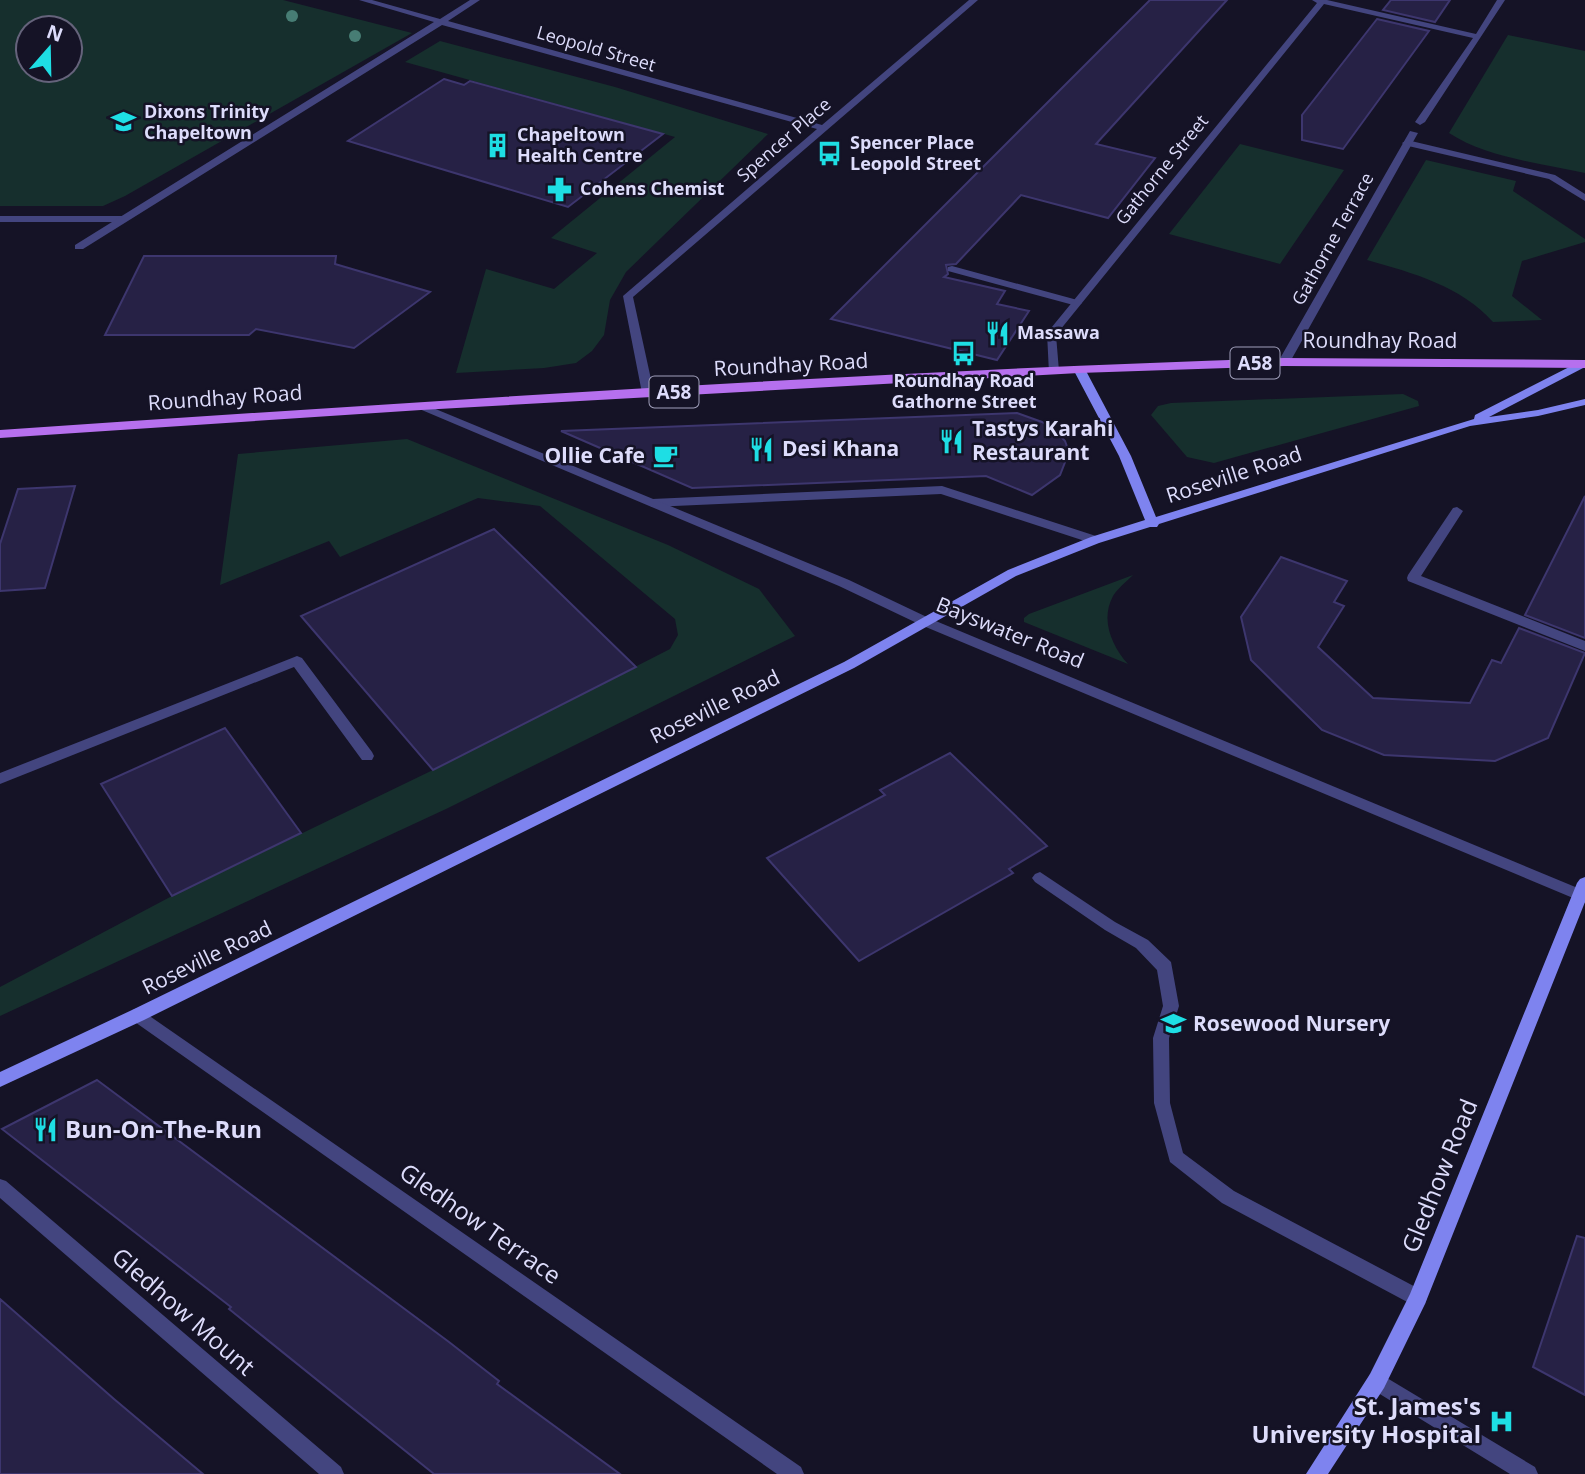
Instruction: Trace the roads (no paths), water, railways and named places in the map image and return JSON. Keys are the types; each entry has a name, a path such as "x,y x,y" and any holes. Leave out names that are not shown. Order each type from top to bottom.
{"main road":[{"name":"Roundhay Road","path":"0,434 421,406 1079,369 1284,362 1584,364"}],"street":[{"name":"Leopold Street","path":"363,0 822,128"},
{"path":"79,247 475,0"},
{"name":"Spencer Place","path":"648,393 628,296 974,0"},
{"path":"1420,122 1501,0"},
{"path":"1320,1 1478,37"},
{"name":"Gathorne Street","path":"1053,371 1051,335 1320,1"},
{"name":"Gathorne Terrace","path":"1284,362 1413,132"},
{"path":"1407,143 1552,177 1584,196"},
{"path":"0,219 123,219"},
{"path":"952,269 1077,303"},
{"name":"Roseville Road","path":"0,1080 138,1015 849,665 1012,573 1096,540 1468,423 1584,364"},
{"path":"1079,369 1125,456 1153,524"},
{"name":"Roseville Road","path":"1468,423 1538,413 1585,402"},
{"name":"Bayswater Road","path":"421,406 844,583 926,622 1583,892"},
{"path":"652,503 942,490 1096,540"},
{"path":"1457,511 1413,578 1585,646"},
{"path":"0,779 296,661 367,757"},
{"path":"1040,878 1110,926 1142,944 1165,967 1171,1006 1161,1038 1162,1103 1176,1157 1228,1197 1418,1298"},
{"name":"Gledhow Road","path":"1316,1474 1377,1381 1418,1298 1583,892"},
{"name":"Gledhow Terrace","path":"138,1015 794,1474"},
{"name":"Gledhow Mount","path":"0,1187 334,1474"},
{"path":"1377,1381 1528,1474"}],"place":[{"name":"Dixons Trinity Chapeltown","path":"124,122"},
{"name":"Chapeltown Health Centre","path":"497,145"},
{"name":"Spencer Place Leopold Street","path":"830,153"},
{"name":"Cohens Chemist","path":"560,189"},
{"name":"Massawa","path":"997,333"},
{"name":"Roundhay Road Gathorne Street","path":"964,354"},
{"name":"Tastys Karahi Restaurant","path":"952,441"},
{"name":"Desi Khana","path":"762,449"},
{"name":"Ollie Cafe","path":"665,456"},
{"name":"Rosewood Nursery","path":"1173,1024"},
{"name":"Bun-On-The-Run","path":"45,1130"},
{"name":"St. James's University Hospital","path":"1501,1421"}]}
